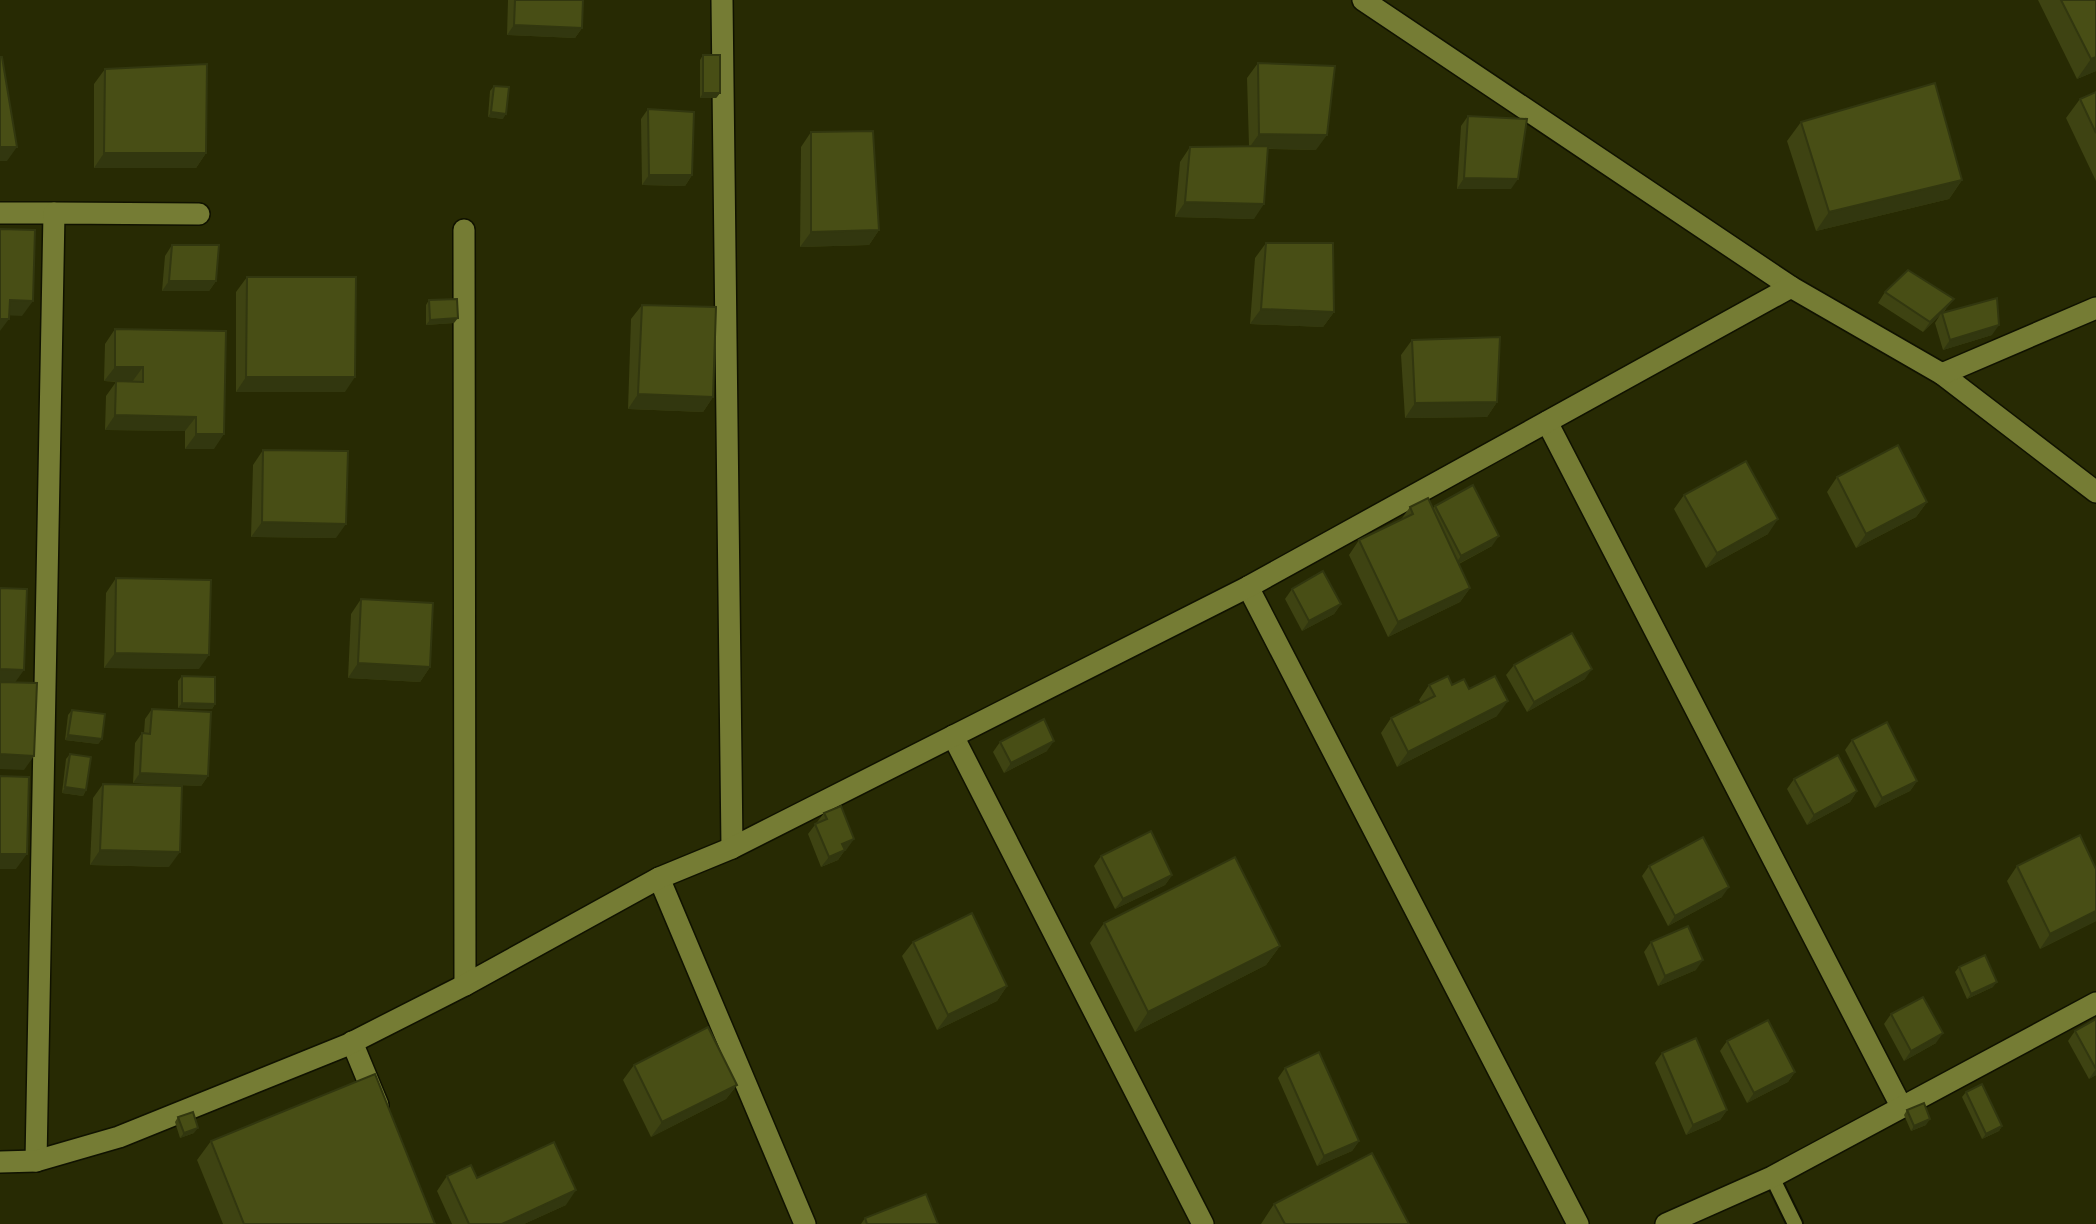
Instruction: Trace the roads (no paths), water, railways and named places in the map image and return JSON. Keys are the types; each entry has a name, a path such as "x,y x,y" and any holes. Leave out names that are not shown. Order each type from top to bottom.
{"street":[{"path":"722,0 732,848"},
{"path":"1363,0 1791,287 1942,374 2096,492"},
{"path":"0,213 199,214"},
{"path":"36,1161 54,213"},
{"path":"464,230 465,985"},
{"path":"0,1162 36,1161 119,1137 352,1042 465,985 659,878 732,848 1248,587 1791,287"},
{"path":"1942,374 2096,308"},
{"path":"1547,422 1901,1107"},
{"path":"1248,587 1578,1224"},
{"path":"953,736 1203,1224"},
{"path":"659,878 805,1224"},
{"path":"1666,1224 1772,1177 2096,1003"},
{"path":"352,1042 387,1127"}],"lane":[{"path":"1772,1177 1795,1224"}]}
